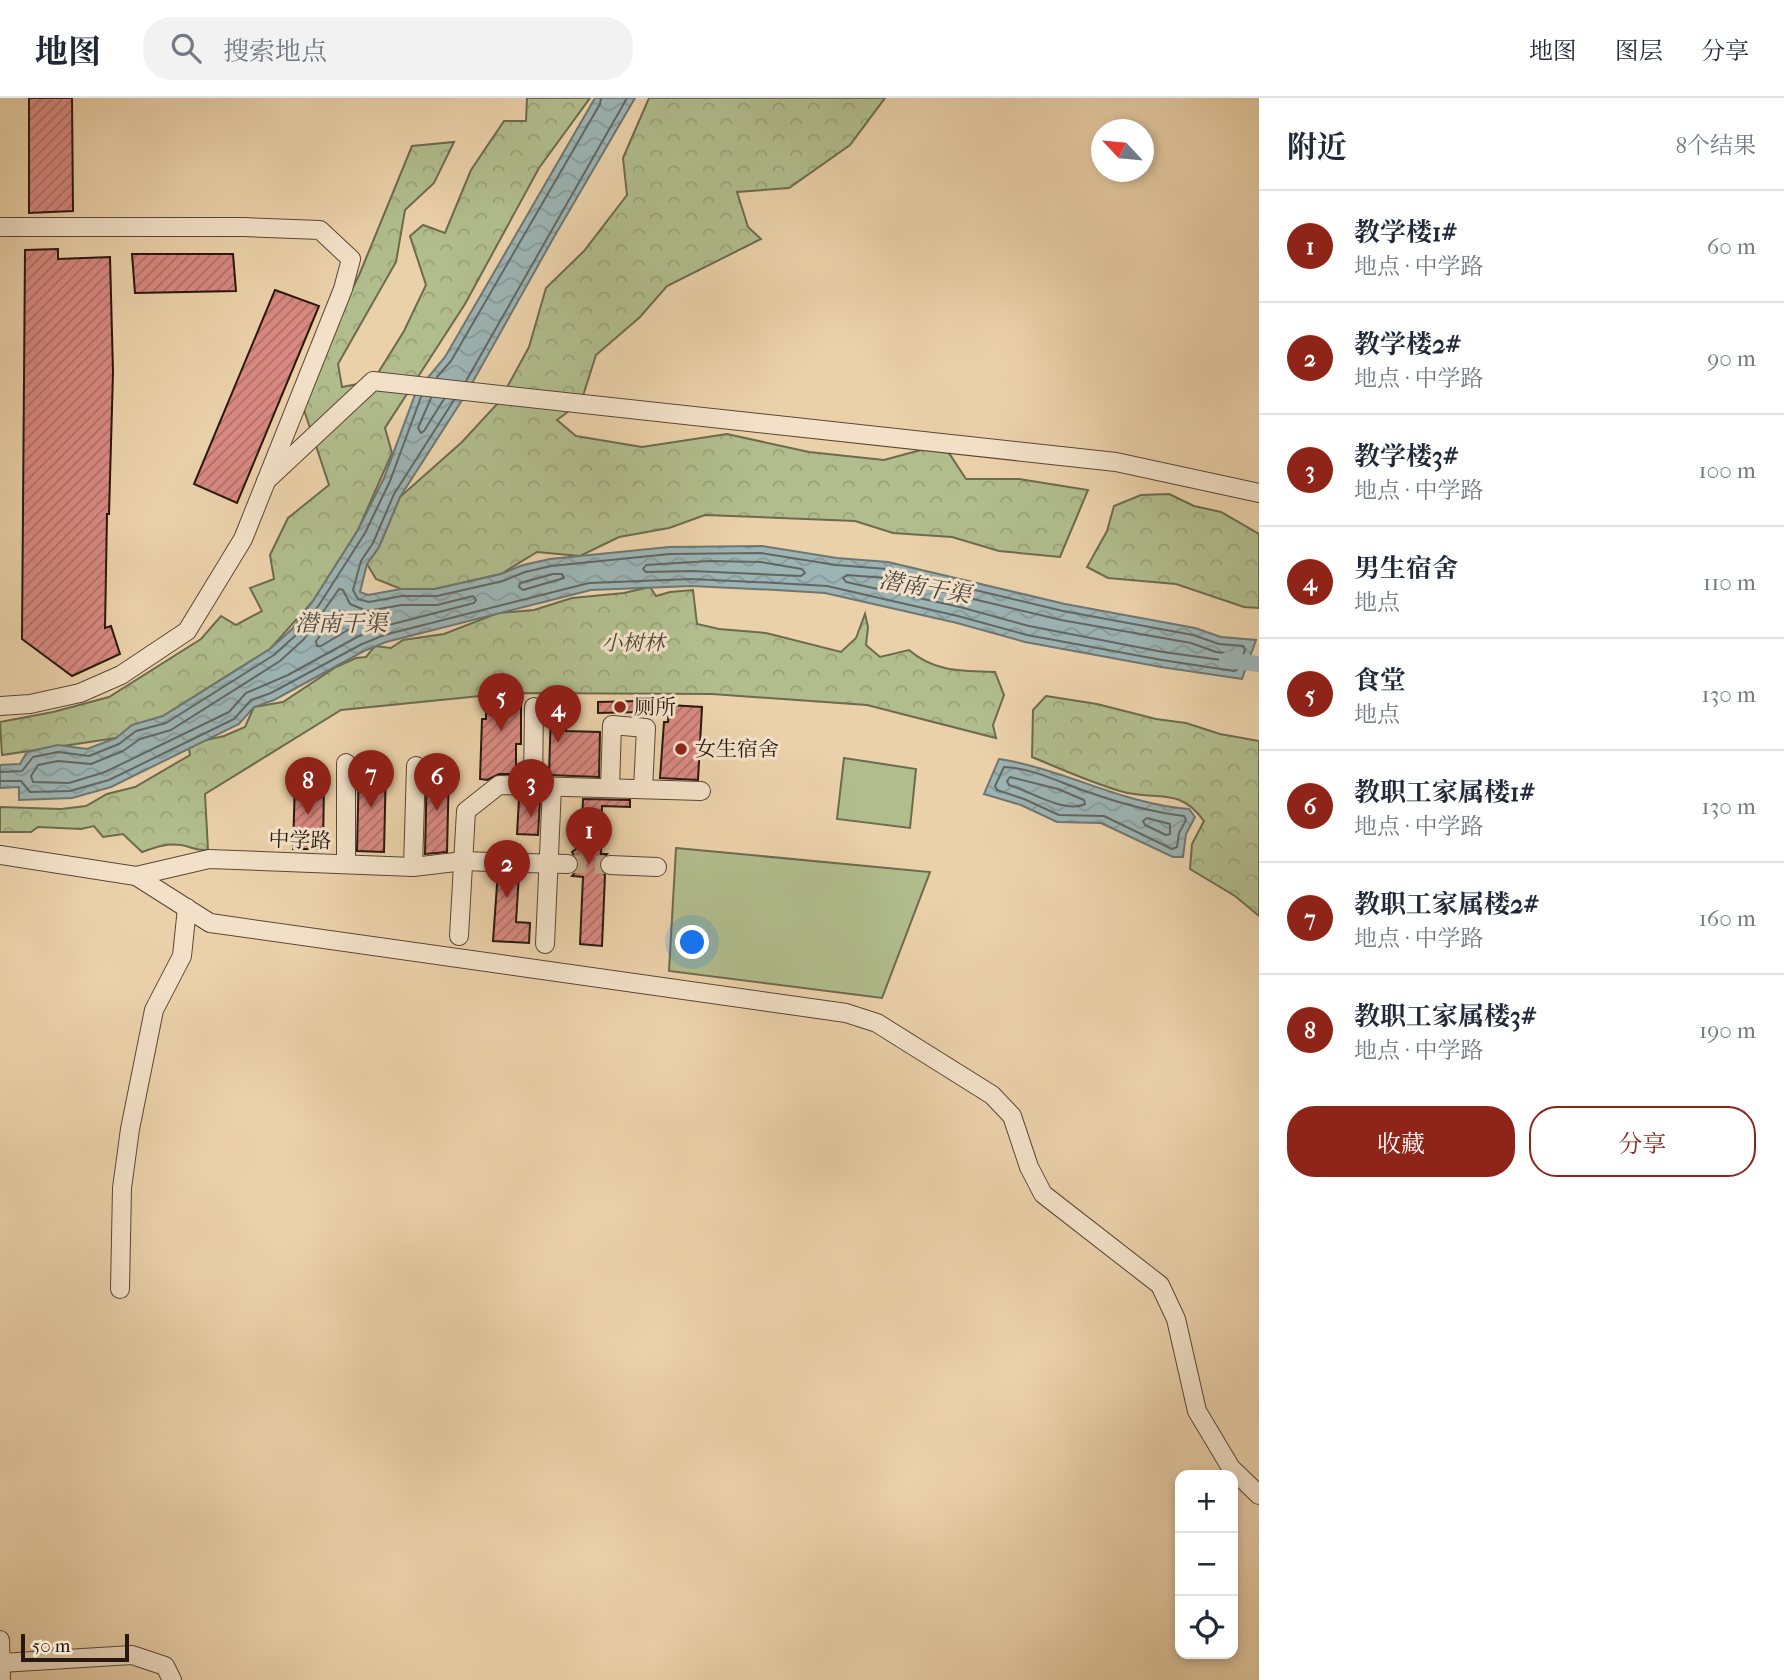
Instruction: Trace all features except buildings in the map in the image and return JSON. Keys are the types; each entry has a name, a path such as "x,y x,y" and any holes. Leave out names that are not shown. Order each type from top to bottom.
{"street":[{"path":"0,227 244,227 320,230 351,259 343,289 243,539 187,631 121,675 80,693 30,704 0,706"},
{"path":"266,481 373,381 1116,462 1259,493"},
{"path":"533,786 534,707"},
{"path":"610,788 612,725 646,728 643,789"},
{"path":"346,763 346,864"},
{"path":"412,867 416,766"},
{"path":"459,936 466,811 499,785 702,791"},
{"path":"545,944 552,787"},
{"path":"0,855 136,876 210,923 846,1013 877,1023 992,1095 1012,1116 1029,1167 1043,1194 1160,1285 1176,1319 1197,1411 1231,1468 1259,1495"},
{"name":"中学路","path":"136,876 209,859 412,867 464,861 491,862"},
{"path":"522,863 568,864"},
{"path":"610,865 657,866"},
{"path":"120,1289 122,1188 130,1129 154,1010 182,956 187,908"},
{"path":"0,1640 1,1680"},
{"path":"1,1663 132,1655 165,1666 172,1680"}],"green space":[{"path":"527,98 590,98 539,168 465,304 385,428 392,453 358,530 313,601 270,649 163,716 116,738 2,755 0,722 53,712 109,697 201,639 221,616 236,625 262,611 250,588 274,579 270,555 288,518 329,485 304,410 315,365 360,273 412,146 454,142 434,183 405,210 396,262 338,364 342,387 373,381 404,331 426,285 410,236 423,225 445,233 471,170 504,121 526,121"},
{"path":"649,98 885,98 850,145 789,188 737,192 748,227 761,239 667,286 640,317 596,355 581,402 557,420 576,436 642,447 727,434 809,452 884,460 943,444 966,479 1019,479 1088,490 1060,557 999,551 952,537 893,533 855,521 705,515 669,528 619,537 580,556 537,552 501,574 435,589 401,589 376,579 367,564 379,547 400,497 462,442 499,402 529,347 546,288 584,251 627,195 623,158"},
{"path":"1169,494 1194,506 1221,512 1259,534 1259,608 1244,607 1176,584 1108,578 1087,567 1107,531 1114,506 1141,495"},
{"name":"小树林","path":"650,587 656,596 693,590 697,624 719,629 766,633 841,652 856,638 865,614 868,627 866,645 880,657 909,650 928,663 938,666 995,672 1004,695 993,725 996,738 867,705 712,694 511,693 341,710 205,794 208,850 171,845 142,852 123,834 103,837 94,826 81,829 38,827 31,832 0,832 0,807 61,809 86,806 107,794 135,787 190,755 188,744 224,736 245,727 254,707 283,702 336,667 356,658 366,657 375,646 391,648 403,640 444,634 498,613 534,610 572,598 624,593"},
{"path":"1046,696 1097,704 1259,741 1259,916 1235,896 1190,869 1192,844 1204,821 1185,803 1165,797 1120,791 1032,757 1033,710"},
{"path":"844,758 916,769 910,828 837,819"},
{"path":"676,848 930,872 882,998 669,971"}],"water":[{"name":"潜南干渠","path":"595,98 635,98 466,394 400,497 379,547 367,564 360,592 368,595 401,589 435,589 501,574 523,565 550,559 669,547 762,546 837,558 888,562 1065,604 1195,628 1221,637 1256,640 1242,679 1025,642 957,623 825,593 691,586 591,590 386,642 364,651 274,700 254,707 239,724 111,787 72,798 19,800 19,787 0,788 0,765 20,764 27,752 58,745 87,749 116,738 132,725 163,716 270,649 292,629 358,530 384,478 416,392 445,357"},
{"path":"999,759 1047,770 1117,794 1164,806 1189,809 1195,817 1186,834 1183,857 1173,857 1101,823 1057,822 1021,805 984,794"}],"waterway":[{"name":"潜南干渠","path":"1227,660 1259,664"}],"tunnel":[{"path":"491,862 522,863"},
{"path":"568,864 610,865"}],"place":[{"name":"厕所","path":"620,707"},
{"name":"食堂","path":"501,731"},
{"name":"男生宿舍","path":"558,743"},
{"name":"女生宿舍","path":"681,749"},
{"name":"教职工家属楼2#","path":"371,808"},
{"name":"教职工家属楼1#","path":"437,811"},
{"name":"教职工家属楼3#","path":"308,815"},
{"name":"教学楼3#","path":"531,817"},
{"name":"教学楼1#","path":"589,865"},
{"name":"教学楼2#","path":"507,898"}]}
